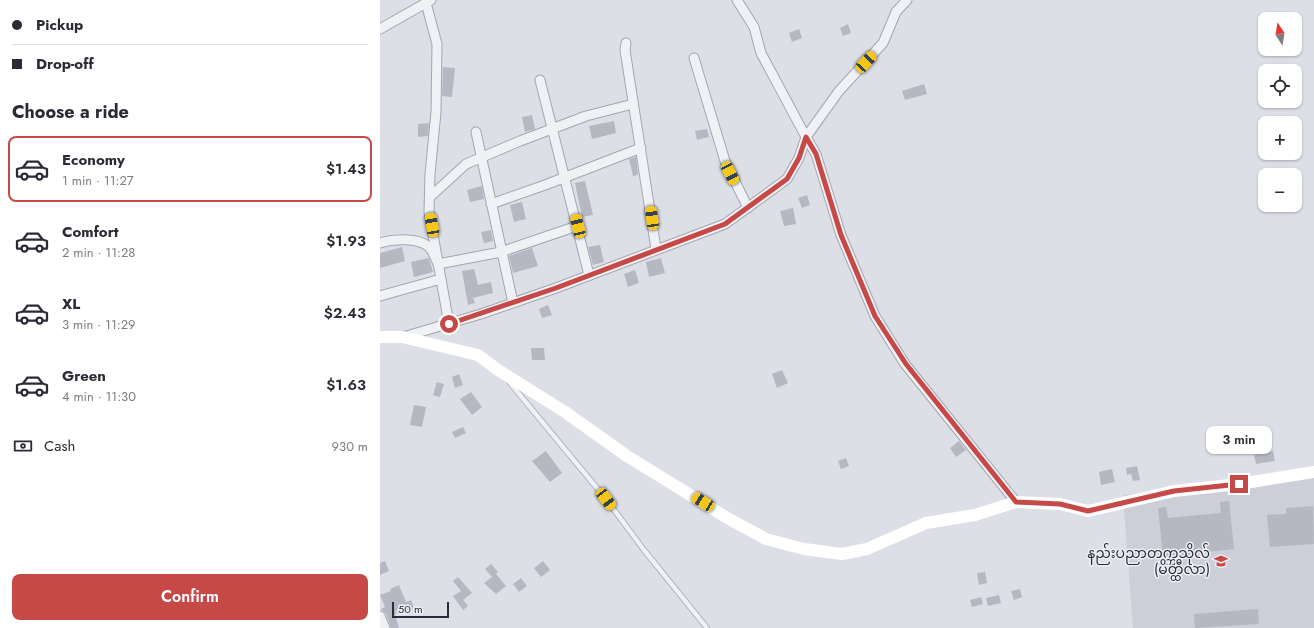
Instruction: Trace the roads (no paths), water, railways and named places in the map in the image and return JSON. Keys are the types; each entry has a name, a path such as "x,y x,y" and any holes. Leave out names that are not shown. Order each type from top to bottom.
{"street":[{"path":"737,0 754,28 761,53 816,154 841,235 875,316 906,364 1016,502"},
{"path":"402,337 449,324 513,303 725,224 787,179 799,158 806,137 839,91 883,43 896,12 907,0"},
{"path":"380,29 429,1 437,44 436,112 429,212 449,324"},
{"path":"626,43 625,50 656,249"},
{"path":"694,58 725,161 748,208"},
{"path":"540,80 578,226 589,275"},
{"path":"430,197 466,164 520,141 553,130 586,116 633,104"},
{"path":"476,132 513,303"},
{"path":"491,204 641,148"},
{"path":"438,264 501,252 578,226"},
{"path":"380,243 389,240 416,241 430,248 438,264"},
{"path":"380,296 441,280"},
{"path":"380,337 402,337 478,355 498,370 565,412 627,456 766,539 804,549 842,554 867,549 926,523 975,514 1016,502 1060,504 1088,511 1174,491 1239,484 1314,472"},
{"path":"380,616 385,628"}],"lane":[{"path":"498,370 524,398 606,499 644,550 707,628"}],"place":[{"name":"နည်းပညာတက္ကသိုလ် (မိတ္ထီလာ)","path":"1221,561"}]}
